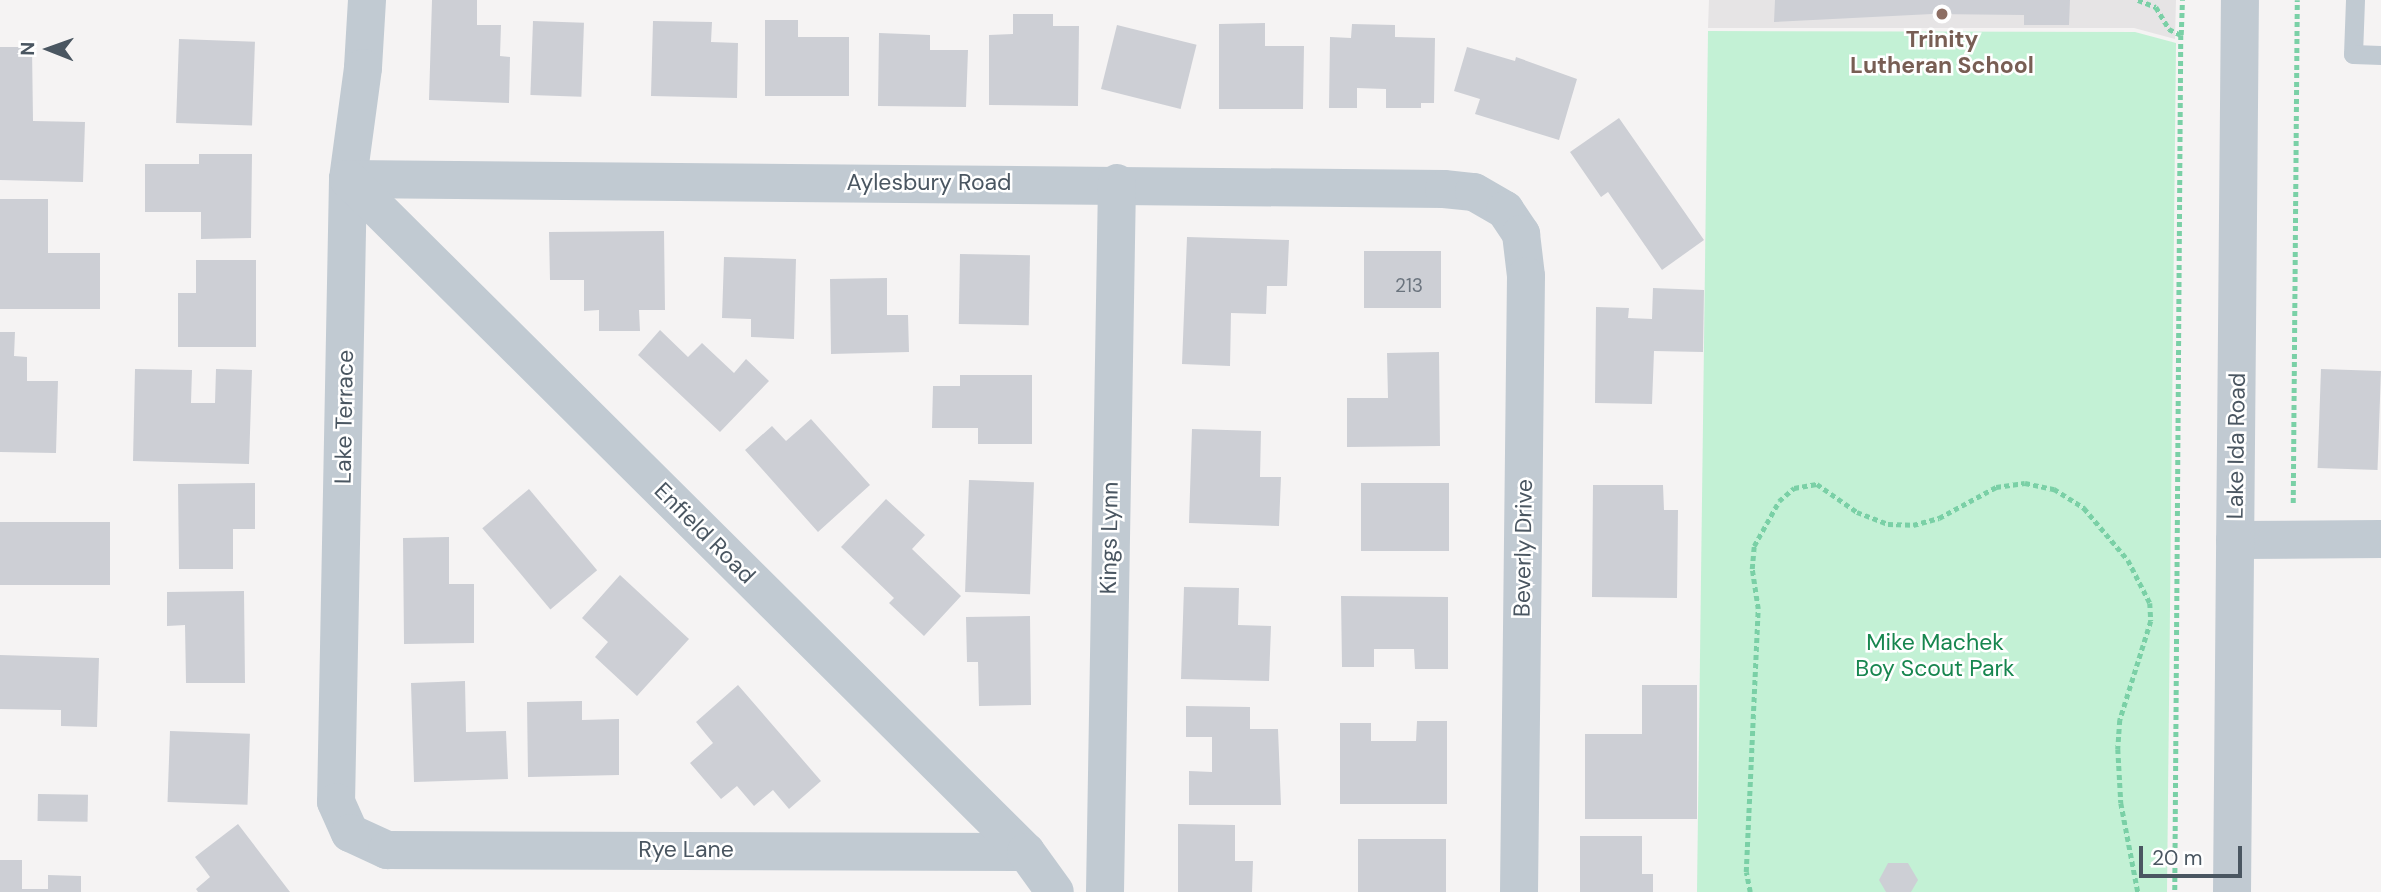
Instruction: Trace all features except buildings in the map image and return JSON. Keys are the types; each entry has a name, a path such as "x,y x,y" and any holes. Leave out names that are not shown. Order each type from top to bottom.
{"street":[{"name":"Lake Terrace","path":"350,833 337,802 348,179 363,68 367,0"},
{"name":"Lake Ida Road","path":"2232,892 2240,0"},
{"name":"Aylesbury Road","path":"348,179 1117,183 1444,189 1474,192 1505,210"},
{"name":"Enfield Road","path":"348,179 1026,852 1055,892"},
{"name":"Kings Lynn","path":"1105,892 1117,183"},
{"name":"Beverly Drive","path":"1505,210 1521,234 1526,276 1519,892"},
{"path":"2235,540 2381,539"},
{"name":"Rye Lane","path":"350,833 387,850 1026,852"}],"lane":[{"path":"2354,0 2353,54 2381,55"}],"path":[{"path":"2138,0 2156,7 2169,29 2181,35"},
{"path":"2175,892 2182,0"},
{"path":"2292,540 2297,0"},
{"path":"1750,892 1745,884 1746,845 1758,609 1752,569 1754,546 1779,501 1794,488 1817,484 1857,512 1888,524 1913,525 1939,518 1996,487 2025,483 2054,489 2084,508 2128,560 2150,603 2151,621 2120,720 2118,749 2121,803 2137,892"}],"shaded area":[{"name":"Trinity Lutheran School","path":"1709,0 2176,0 2175,39 2134,28 1708,28"}],"green space":[{"name":"Mike Machek Boy Scout Park","path":"1708,31 2135,32 2176,43 2167,892 1697,892"}],"place":[{"name":"Trinity Lutheran School","path":"1942,14"}]}
